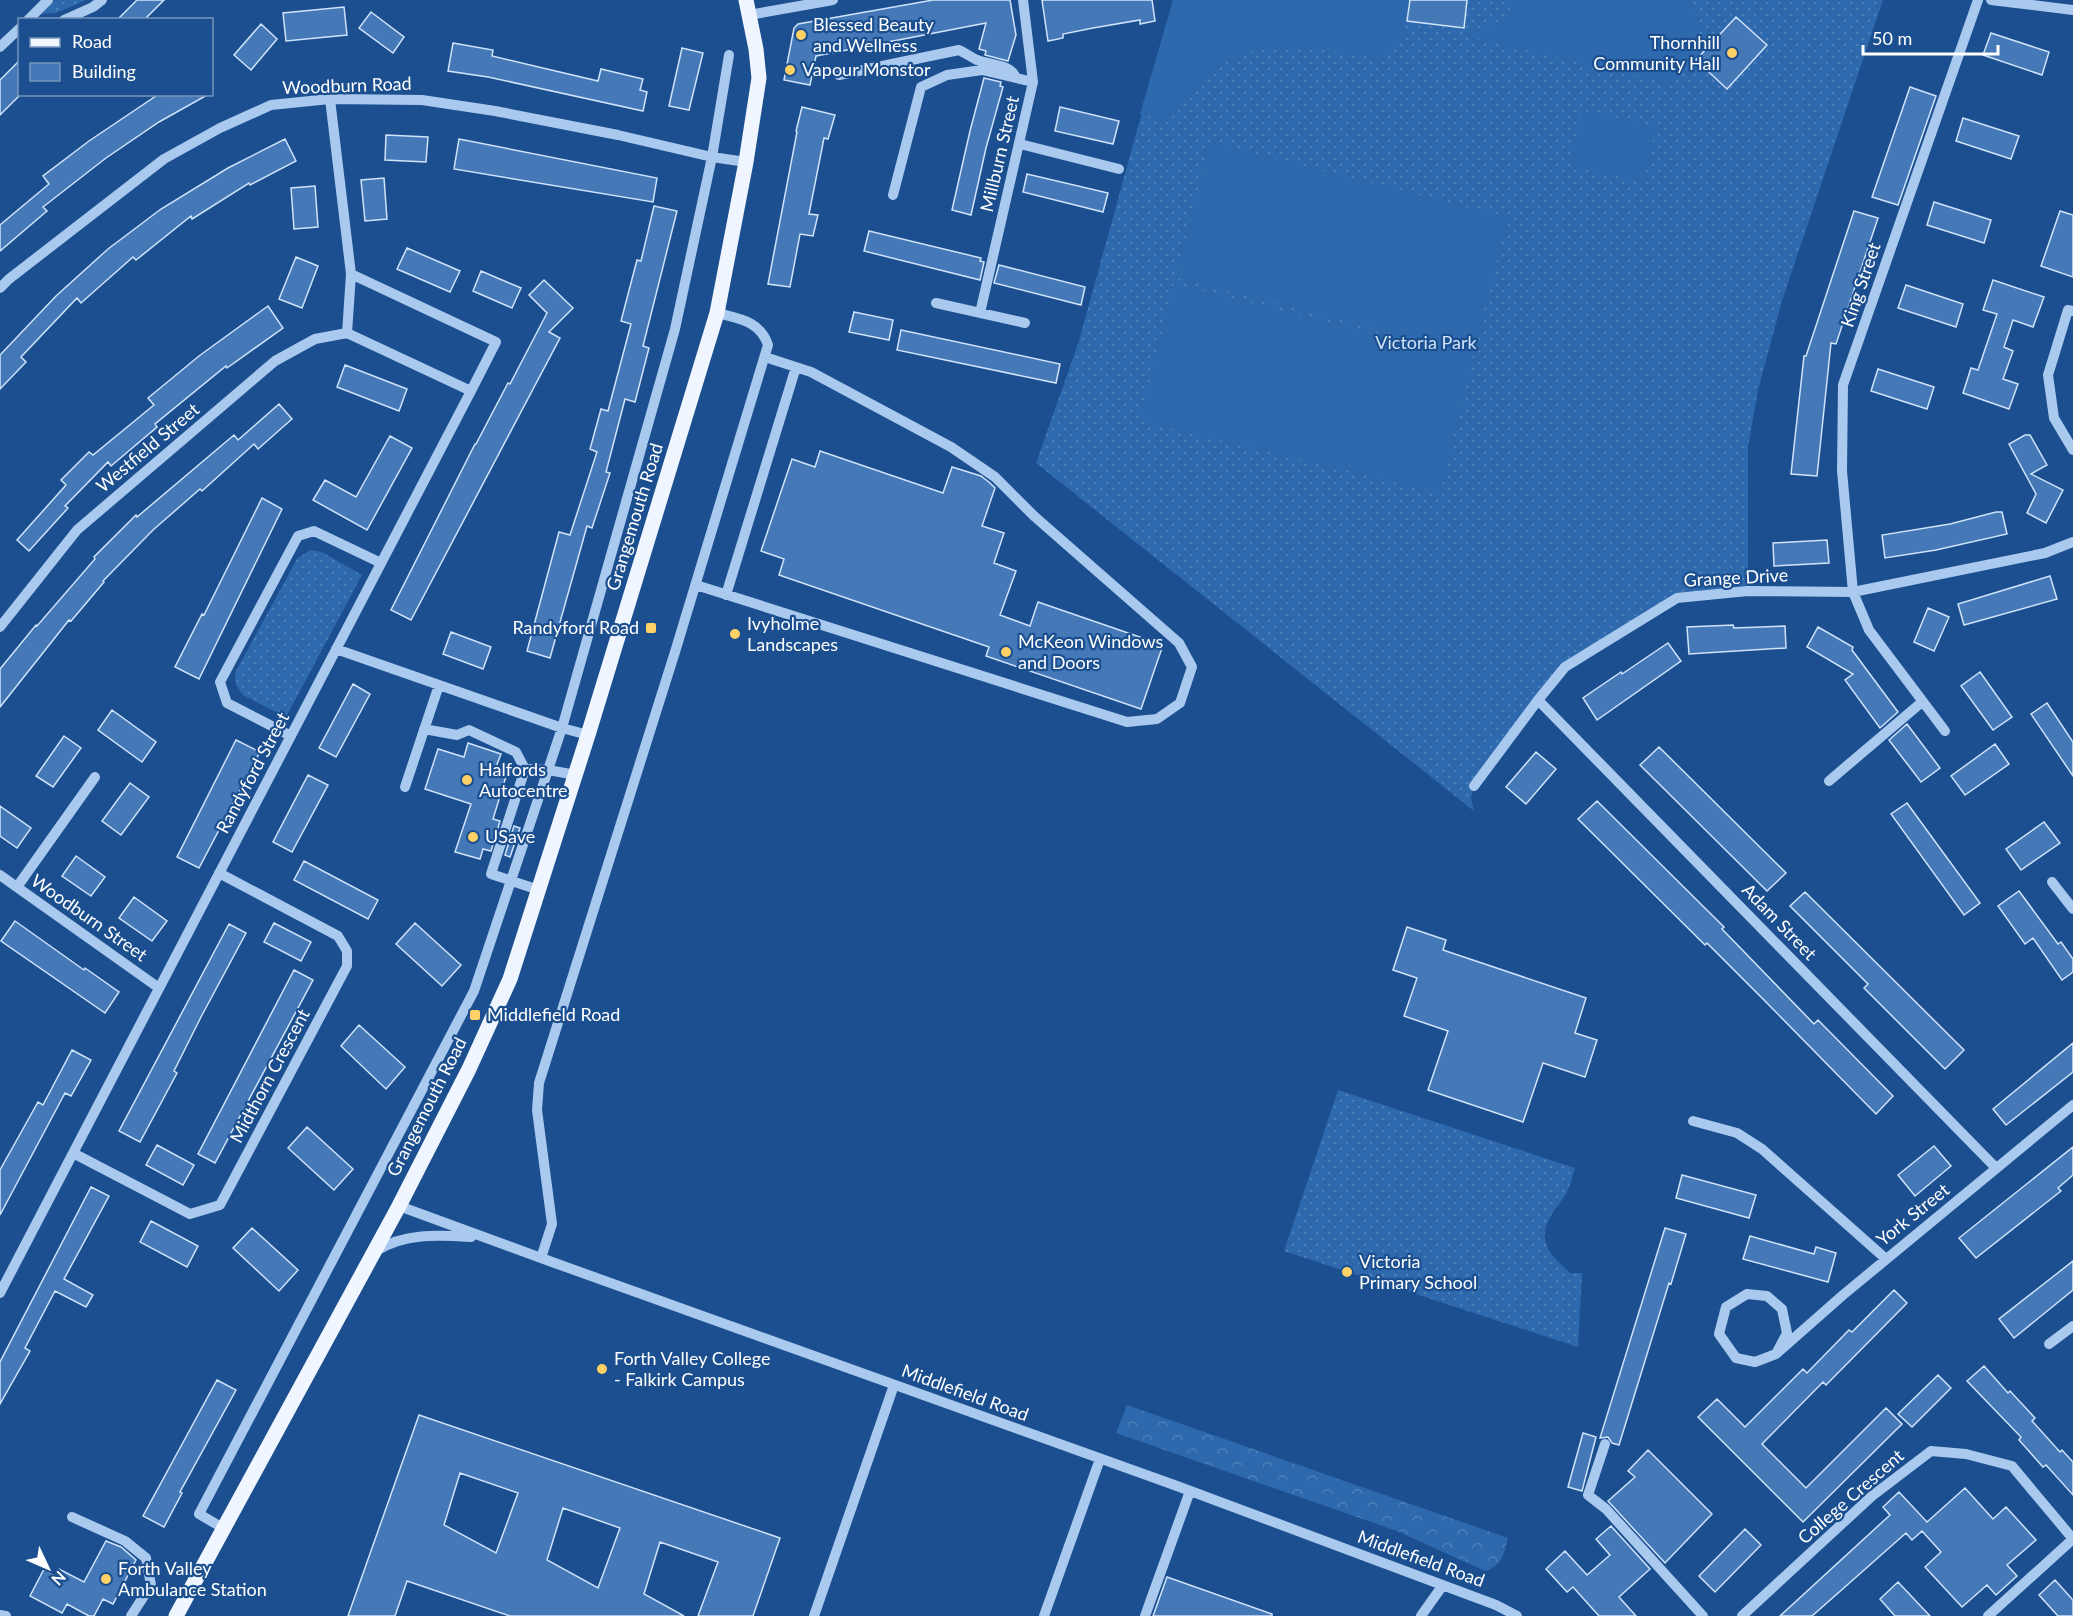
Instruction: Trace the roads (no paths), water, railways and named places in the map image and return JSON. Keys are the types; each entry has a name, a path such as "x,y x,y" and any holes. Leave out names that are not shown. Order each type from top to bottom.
{"main road":[{"name":"Grangemouth Road","path":"176,1616 399,1206 469,1069 510,979 576,776 717,313 746,162 759,78 747,7"}],"street":[{"path":"30,18 48,0"},
{"path":"68,18 93,7 102,0"},
{"path":"747,7 833,0"},
{"name":"Millburn Street","path":"980,313 1020,144 1032,82 1023,0"},
{"name":"King Street","path":"1945,731 1869,630 1853,592 1842,471 1843,385 1978,0"},
{"path":"1991,0 2073,10"},
{"path":"0,47 18,29"},
{"path":"839,75 959,50 977,60 1006,67 1015,74 1016,78"},
{"name":"Grangemouth Road","path":"223,1528 199,1514 474,991 562,728 675,329 712,157 729,55"},
{"path":"893,195 921,87 947,75 982,70 1032,82"},
{"path":"330,99 351,274 347,333 471,391"},
{"name":"Woodburn Road","path":"0,288 164,159 220,128 271,105 330,99 422,100 618,135 712,157 746,162"},
{"path":"1020,144 1119,169"},
{"name":"Randyford Street","path":"0,1293 496,342 351,274"},
{"path":"936,303 1025,323"},
{"path":"2073,311 2068,310 2048,375 2054,418 2073,450"},
{"path":"541,1258 552,1224 537,1110 539,1083 696,585 768,345 765,335 757,326 748,321 717,313"},
{"name":"Westfield Street","path":"0,627 77,530 275,361 315,339 347,333"},
{"path":"696,585 1127,722 1157,719 1180,703 1192,667 1179,643 1034,516 995,477 951,447 811,372 765,357"},
{"path":"726,595 796,367"},
{"path":"291,736 227,703 220,681 298,536 314,531 381,563"},
{"name":"Grange Drive","path":"1474,786 1565,667 1677,598 1748,591 1853,592 2045,553 2073,542"},
{"path":"336,649 588,735"},
{"path":"405,786 439,685"},
{"name":"Adam Street","path":"1538,700 1996,1168"},
{"path":"1829,781 1922,702"},
{"path":"424,729 457,735 469,730 516,752 525,769 491,874 538,890"},
{"path":"525,769 548,770 576,776"},
{"path":"17,887 95,777"},
{"name":"Midthorn Crescent","path":"73,1153 190,1214 220,1205 347,966 346,951 338,936 219,873"},
{"name":"Woodburn Street","path":"0,875 159,988"},
{"path":"2052,882 2073,909"},
{"name":"York Street","path":"1776,1354 1787,1333 1782,1309 1767,1296 1747,1294 1726,1307 1719,1334 1736,1358 1755,1362 1776,1354 1886,1259 2073,1105"},
{"path":"1693,1121 1737,1133 1762,1149 1886,1259"},
{"name":"Middlefield Road","path":"399,1206 1190,1491 1496,1605 1517,1616"},
{"path":"374,1252 389,1243 404,1238 483,1237"},
{"path":"2049,1344 2073,1326"},
{"path":"814,1616 894,1385"},
{"path":"1605,1444 1588,1496 1606,1509 1703,1616"},
{"name":"College Crescent","path":"1742,1616 1872,1496 1931,1451 1966,1454 2012,1466 2073,1539"},
{"path":"1044,1616 1100,1459"},
{"path":"1145,1616 1190,1491"},
{"path":"72,1517 125,1541 146,1558 151,1585 131,1616"},
{"path":"1988,1616 2073,1539"},
{"path":"1421,1616 1443,1585"},
{"path":"0,1615 6,1616"}],"place":[{"name":"Blessed Beauty and Wellness","path":"801,35"},
{"name":"Thornhill Community Hall","path":"1732,53"},
{"name":"Vapour Monstor","path":"790,70"},
{"name":"Randyford Road","path":"651,628"},
{"name":"Ivyholme Landscapes","path":"735,634"},
{"name":"McKeon Windows and Doors","path":"1006,652"},
{"name":"Halfords Autocentre","path":"467,780"},
{"name":"USave","path":"473,837"},
{"name":"Middlefield Road","path":"475,1015"},
{"name":"Victoria Primary School","path":"1347,1272"},
{"name":"Forth Valley College - Falkirk Campus","path":"602,1369"},
{"name":"Forth Valley Ambulance Station","path":"106,1579"}],"park label":[{"name":"Victoria Park","path":"1426,343"}]}
